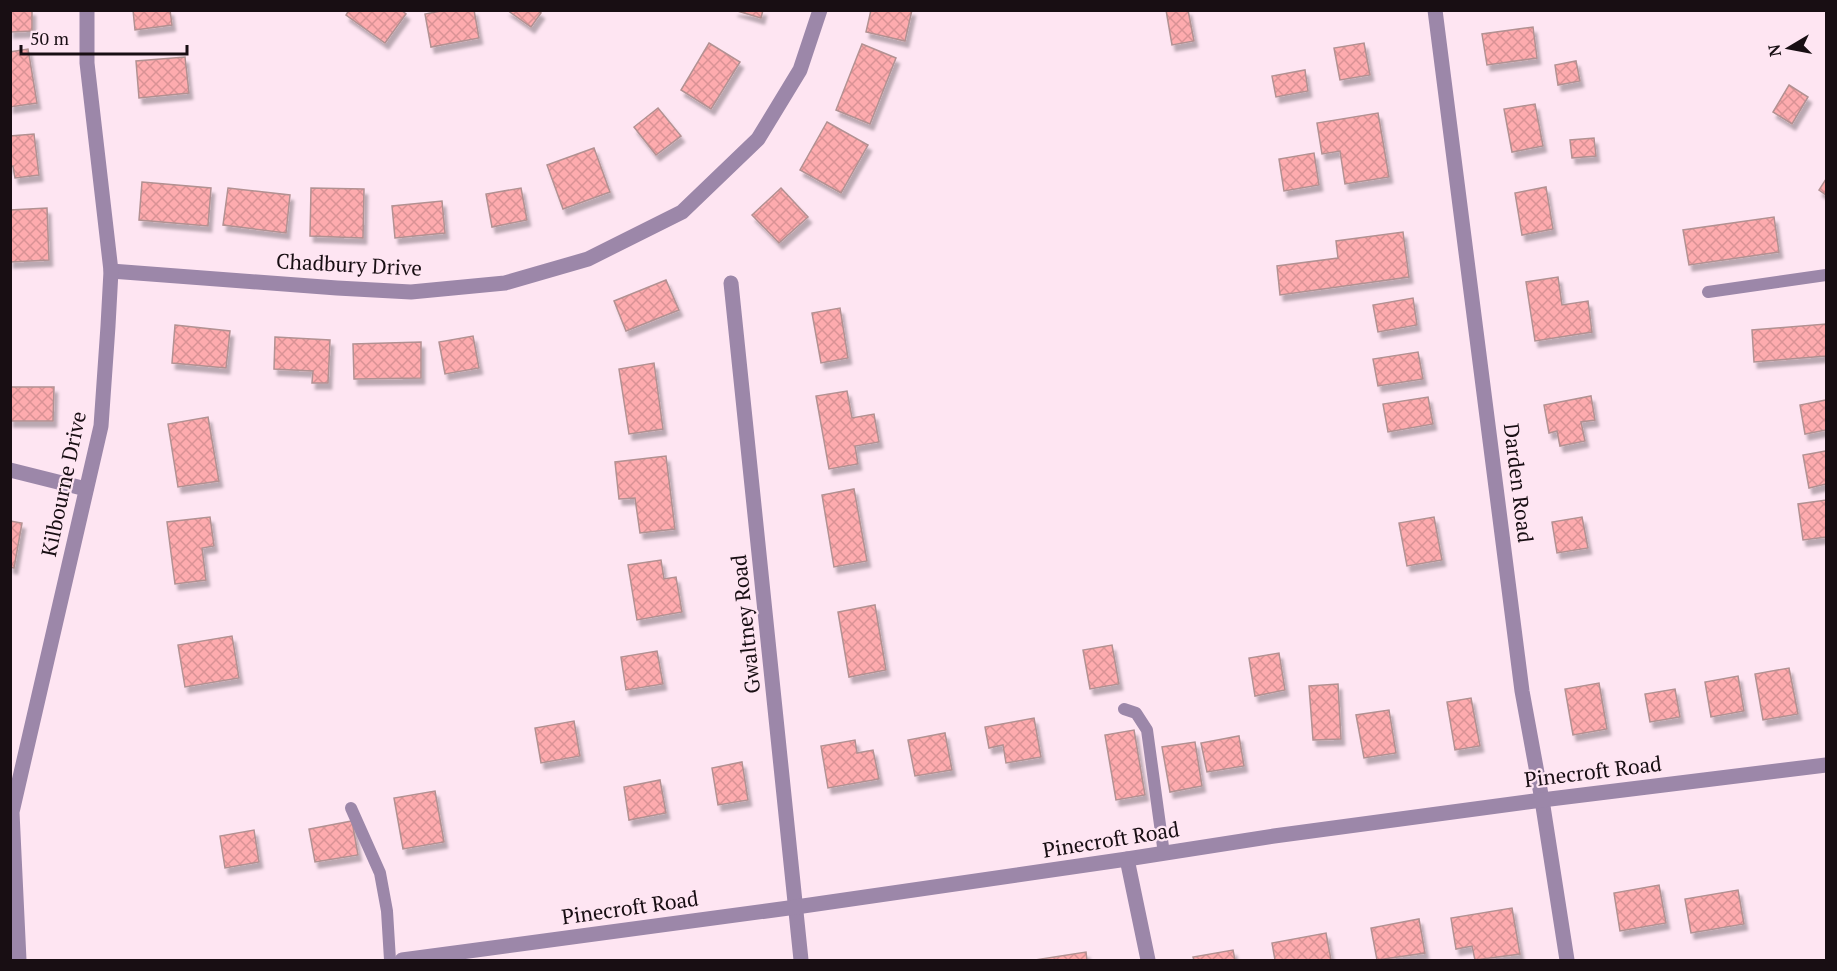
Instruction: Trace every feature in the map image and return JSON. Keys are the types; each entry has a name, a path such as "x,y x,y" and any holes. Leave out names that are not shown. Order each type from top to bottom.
{"street":[{"name":"Kilbourne Drive","path":"19,960 12,812 101,426 111,271 87,63 87,10"},
{"name":"Chadbury Drive","path":"111,271 411,292 505,283 588,259 682,212 758,139 800,70 820,10"},
{"name":"Darden Road","path":"1435,10 1522,691 1567,960"},
{"name":"Gwaltney Road","path":"731,283 801,960"},
{"path":"10,470 86,489"},
{"name":"Pinecroft Road","path":"402,960 1127,860 1274,836 1827,765"},
{"path":"1127,860 1148,960"}],"lane":[{"path":"1708,292 1827,275"},
{"path":"1124,709 1136,713 1147,730 1164,854"},
{"path":"351,808 380,873 387,910 390,960"}],"building":[{"path":"10,10 32,10 32,31 10,32"},
{"path":"133,10 170,10 172,25 135,30"},
{"path":"349,10 401,10 406,14 385,43 346,15"},
{"path":"446,10 474,10 479,38 431,47 425,14"},
{"path":"507,10 537,10 541,13 531,27"},
{"path":"734,10 763,10 761,18"},
{"path":"871,10 912,10 905,41 866,32"},
{"path":"1166,10 1188,10 1194,41 1172,45"},
{"path":"1533,27 1537,58 1487,65 1482,34"},
{"path":"709,43 740,62 711,109 681,90"},
{"path":"1364,43 1370,75 1340,80 1334,48"},
{"path":"862,44 896,58 870,124 836,110"},
{"path":"28,49 37,103 10,107 10,52"},
{"path":"185,57 189,93 139,98 136,61"},
{"path":"1576,61 1580,81 1558,85 1555,65"},
{"path":"1305,70 1308,91 1276,97 1272,76"},
{"path":"1789,85 1808,97 1792,124 1773,112"},
{"path":"1535,104 1543,146 1512,152 1504,109"},
{"path":"658,108 681,136 656,155 634,127"},
{"path":"1378,113 1389,177 1345,184 1340,151 1322,154 1317,123"},
{"path":"827,122 868,145 841,193 800,170"},
{"path":"34,134 39,175 15,178 13,166 10,167 10,136"},
{"path":"1594,138 1596,156 1572,158 1570,140"},
{"path":"594,148 610,192 563,209 547,165"},
{"path":"1314,153 1319,185 1284,191 1279,159"},
{"path":"1826,179 1826,195 1819,190"},
{"path":"142,182 211,188 208,226 139,220"},
{"path":"1546,187 1553,229 1522,235 1515,193"},
{"path":"228,188 290,195 286,233 223,225"},
{"path":"311,188 364,189 363,238 310,236"},
{"path":"521,188 527,220 492,227 486,194"},
{"path":"781,188 808,217 779,243 752,215"},
{"path":"442,201 445,233 395,238 392,206"},
{"path":"47,208 49,260 10,262 10,210"},
{"path":"1774,217 1779,252 1689,265 1683,230"},
{"path":"1403,232 1409,277 1280,295 1277,266 1338,258 1336,241"},
{"path":"1558,277 1562,305 1588,301 1592,332 1535,341 1526,282"},
{"path":"666,280 679,310 626,331 614,301"},
{"path":"1413,298 1417,325 1378,332 1373,305"},
{"path":"840,308 848,358 821,363 812,313"},
{"path":"1826,324 1826,356 1754,362 1752,330"},
{"path":"175,325 230,331 226,368 172,363"},
{"path":"473,336 479,368 445,374 439,342"},
{"path":"275,337 330,340 328,383 312,383 313,371 274,369"},
{"path":"421,342 421,378 354,379 353,344"},
{"path":"1418,352 1423,379 1378,386 1373,359"},
{"path":"654,363 663,429 629,434 619,369"},
{"path":"10,387 54,387 53,421 10,421"},
{"path":"847,391 852,418 874,414 879,442 855,446 858,464 829,469 816,396"},
{"path":"1591,396 1595,420 1581,422 1585,441 1560,446 1557,431 1549,433 1544,405"},
{"path":"1428,397 1433,424 1388,432 1383,404"},
{"path":"1826,400 1826,430 1805,434 1800,405"},
{"path":"208,417 219,481 178,487 168,424"},
{"path":"1826,451 1826,484 1809,488 1803,455"},
{"path":"666,456 675,529 640,533 635,498 619,499 615,462"},
{"path":"854,489 867,561 834,567 822,495"},
{"path":"1826,500 1826,537 1803,540 1798,504"},
{"path":"210,517 214,546 202,548 206,580 175,584 167,522"},
{"path":"1434,517 1442,560 1407,566 1399,523"},
{"path":"1582,517 1588,548 1557,553 1552,522"},
{"path":"10,521 22,523 14,568 10,567"},
{"path":"661,560 664,579 676,577 682,612 637,620 628,565"},
{"path":"875,605 886,670 849,677 838,612"},
{"path":"232,636 239,678 185,687 178,645"},
{"path":"1112,645 1119,684 1090,689 1083,650"},
{"path":"657,651 663,684 626,690 621,657"},
{"path":"1279,653 1285,690 1255,696 1249,658"},
{"path":"1789,668 1798,714 1763,720 1755,674"},
{"path":"1738,676 1744,711 1711,717 1705,682"},
{"path":"1599,683 1607,729 1573,735 1565,689"},
{"path":"1338,684 1341,739 1313,740 1309,686"},
{"path":"1675,689 1680,717 1650,722 1645,694"},
{"path":"1471,698 1480,746 1455,750 1447,702"},
{"path":"1389,710 1396,753 1364,758 1356,715"},
{"path":"1034,718 1041,757 1006,763 1003,745 989,748 985,727"},
{"path":"574,721 580,756 541,763 535,728"},
{"path":"1134,730 1145,795 1116,800 1105,735"},
{"path":"945,733 952,770 915,776 908,740"},
{"path":"1239,736 1244,766 1207,772 1201,743"},
{"path":"855,740 857,753 873,750 879,779 828,788 821,746"},
{"path":"1195,742 1202,786 1170,792 1162,747"},
{"path":"742,762 748,800 718,805 712,768"},
{"path":"660,780 666,813 629,820 624,787"},
{"path":"435,791 444,842 403,849 394,798"},
{"path":"352,821 358,855 315,862 309,829"},
{"path":"254,830 259,862 225,868 220,836"},
{"path":"1659,885 1666,923 1620,931 1614,893"},
{"path":"1738,890 1744,924 1691,933 1685,899"},
{"path":"1512,908 1520,954 1475,960 1472,946 1456,949 1451,918"},
{"path":"1419,919 1425,953 1377,960 1371,928"},
{"path":"1326,933 1331,960 1275,960 1272,943"},
{"path":"1233,950 1235,960 1194,960 1193,957"},
{"path":"1086,952 1087,960 1035,960"}]}
